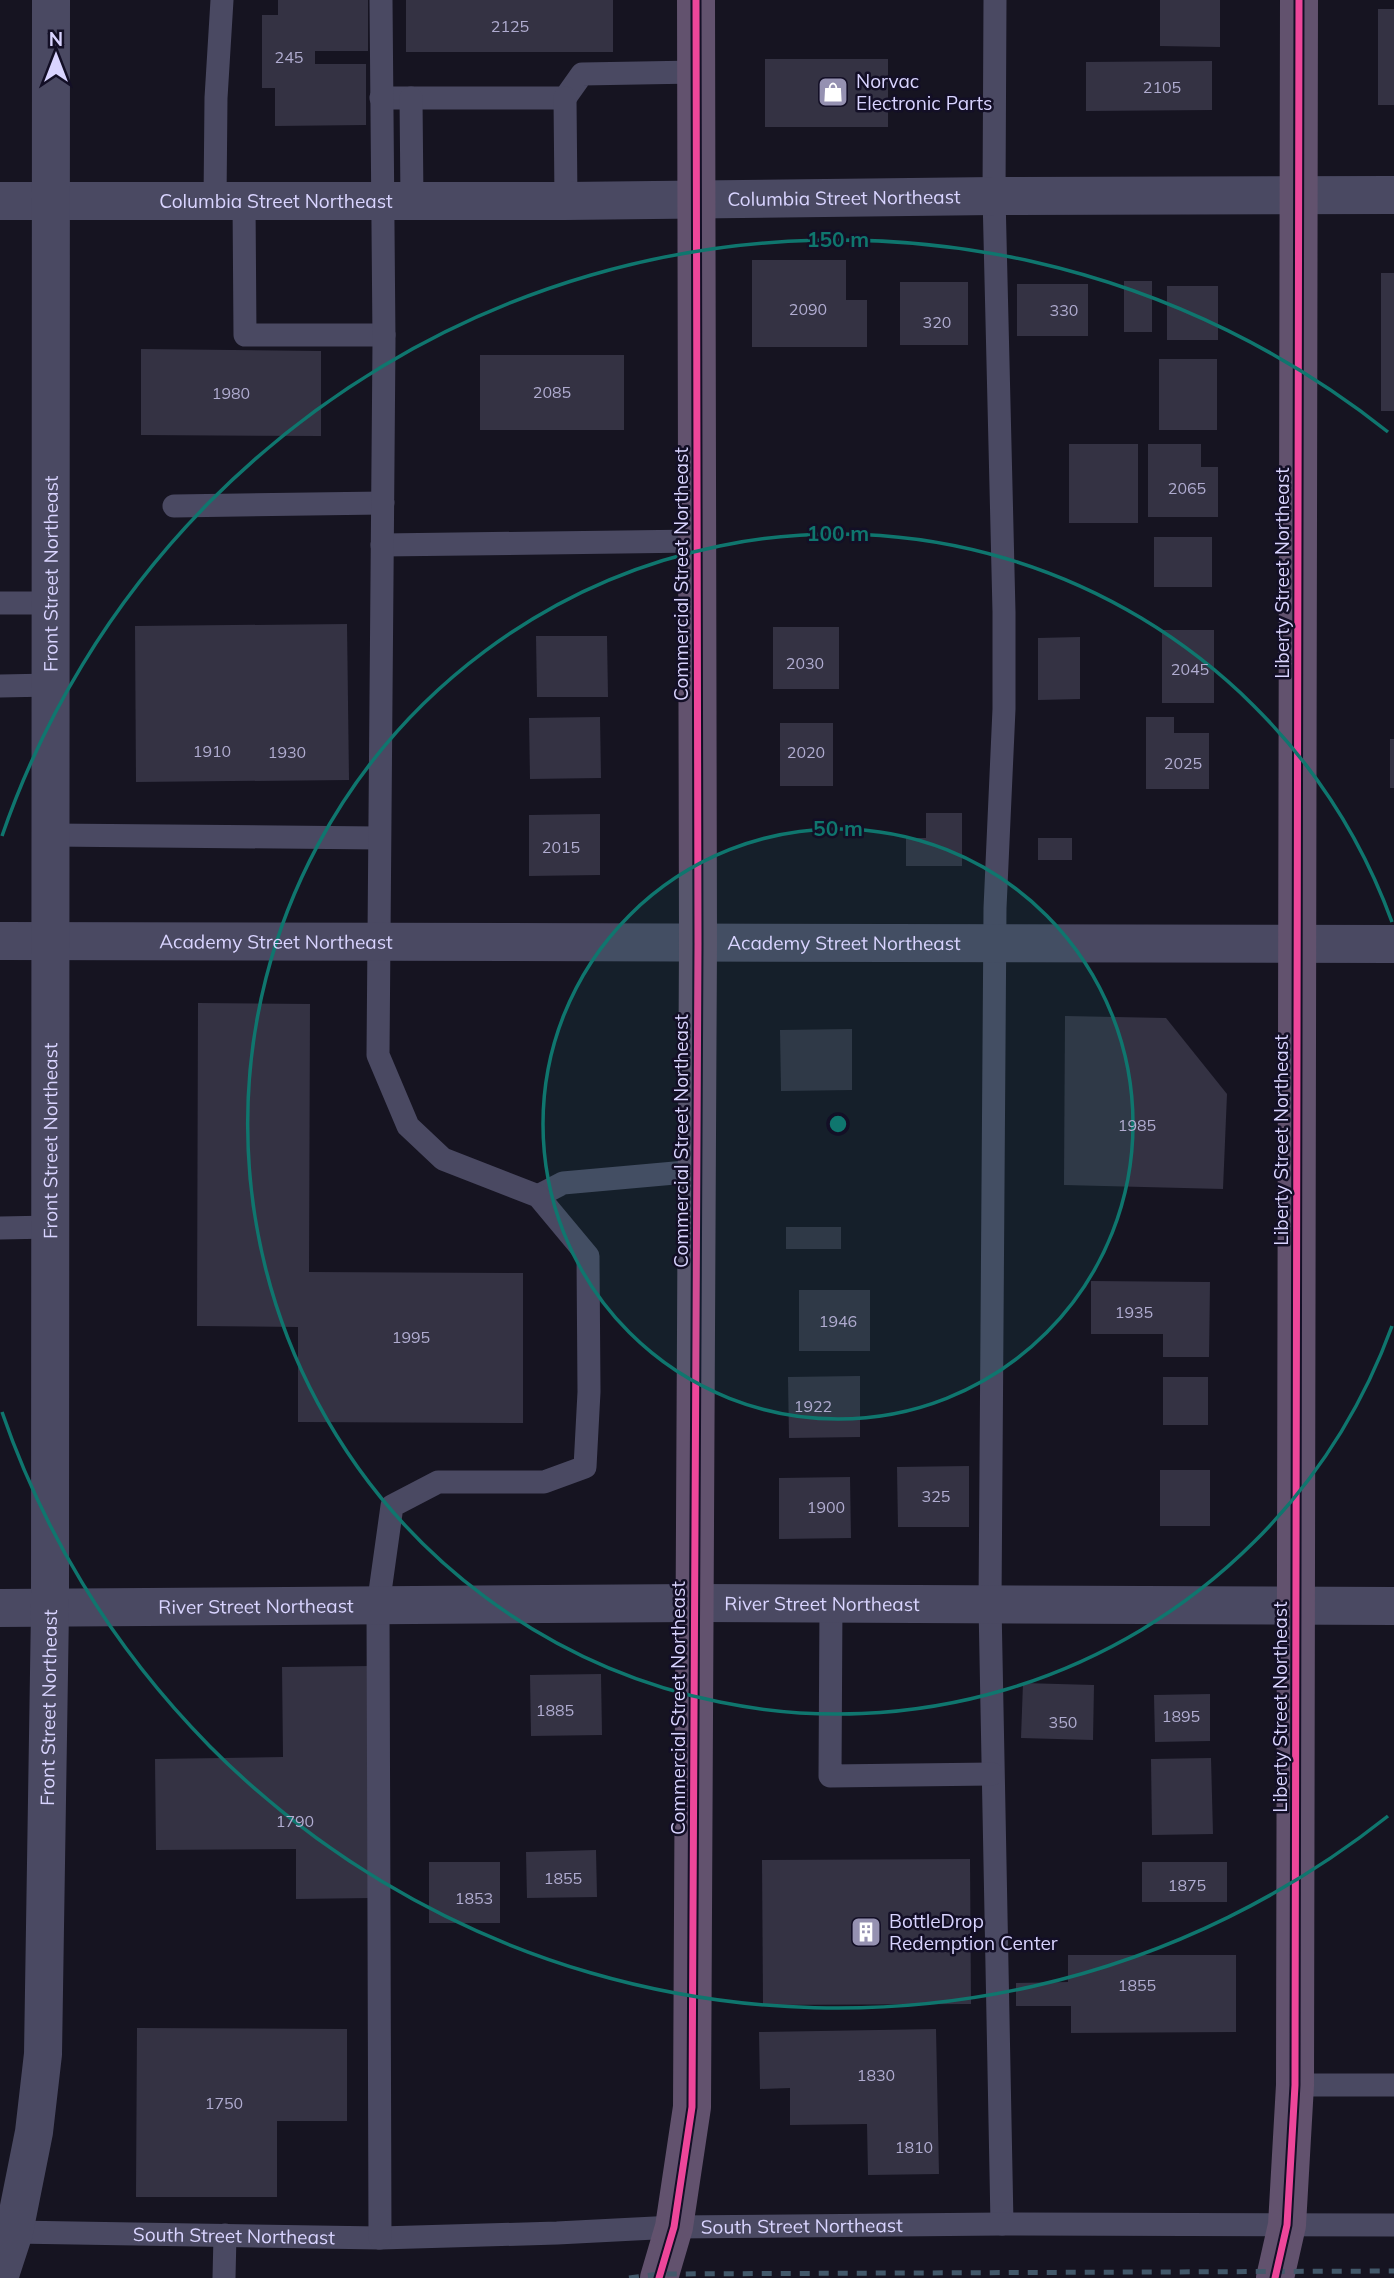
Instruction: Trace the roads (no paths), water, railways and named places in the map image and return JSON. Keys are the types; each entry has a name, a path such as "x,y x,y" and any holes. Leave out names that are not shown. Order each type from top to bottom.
{"highway":[{"name":"Commercial Street Northeast","path":"659,2278 674,2227 692,2107 698,943 696,0"},
{"name":"Liberty Street Northeast","path":"1275,2278 1287,2225 1295,2085 1298,0"}],"street":[{"name":"Front Street Northeast","path":"0,2275 7,2232 34,2132 43,2054 50,1609 51,0"},
{"name":"Columbia Street Northeast","path":"0,201 697,201 1394,194"},
{"name":"Academy Street Northeast","path":"0,941 1394,944"},
{"name":"River Street Northeast","path":"0,1608 694,1603 1394,1606"}],"lane":[{"path":"222,0 216,84 245,335 384,335"},
{"path":"381,0 381,98 397,202"},
{"path":"995,0 994,196 1004,709 995,908 990,1605 1002,2224"},
{"path":"566,201 565,98 582,74 696,72"},
{"path":"381,98 565,98"},
{"path":"380,2238 378,1606 392,1507 439,1482 544,1482 584,1466 589,1392 588,1256 538,1196 443,1158 408,1126 378,1055 384,335 397,202 411,98"},
{"path":"174,506 383,503"},
{"path":"382,545 697,541"},
{"path":"0,603 51,603"},
{"path":"0,686 51,685"},
{"path":"51,835 379,838"},
{"path":"538,1196 563,1183 697,1171"},
{"path":"0,1228 51,1227"},
{"path":"831,1603 830,1776 992,1774"},
{"path":"1295,2085 1394,2085"},
{"name":"South Street Northeast","path":"7,2232 380,2238 674,2227 1394,2225"},
{"path":"224,2278 225,2235"}],"railway":[{"path":"629,2278 660,2274 1394,2271"}],"place":[{"name":"Norvac Electronic Parts","path":"833,92"},
{"name":"BottleDrop Redemption Center","path":"866,1932"}]}
